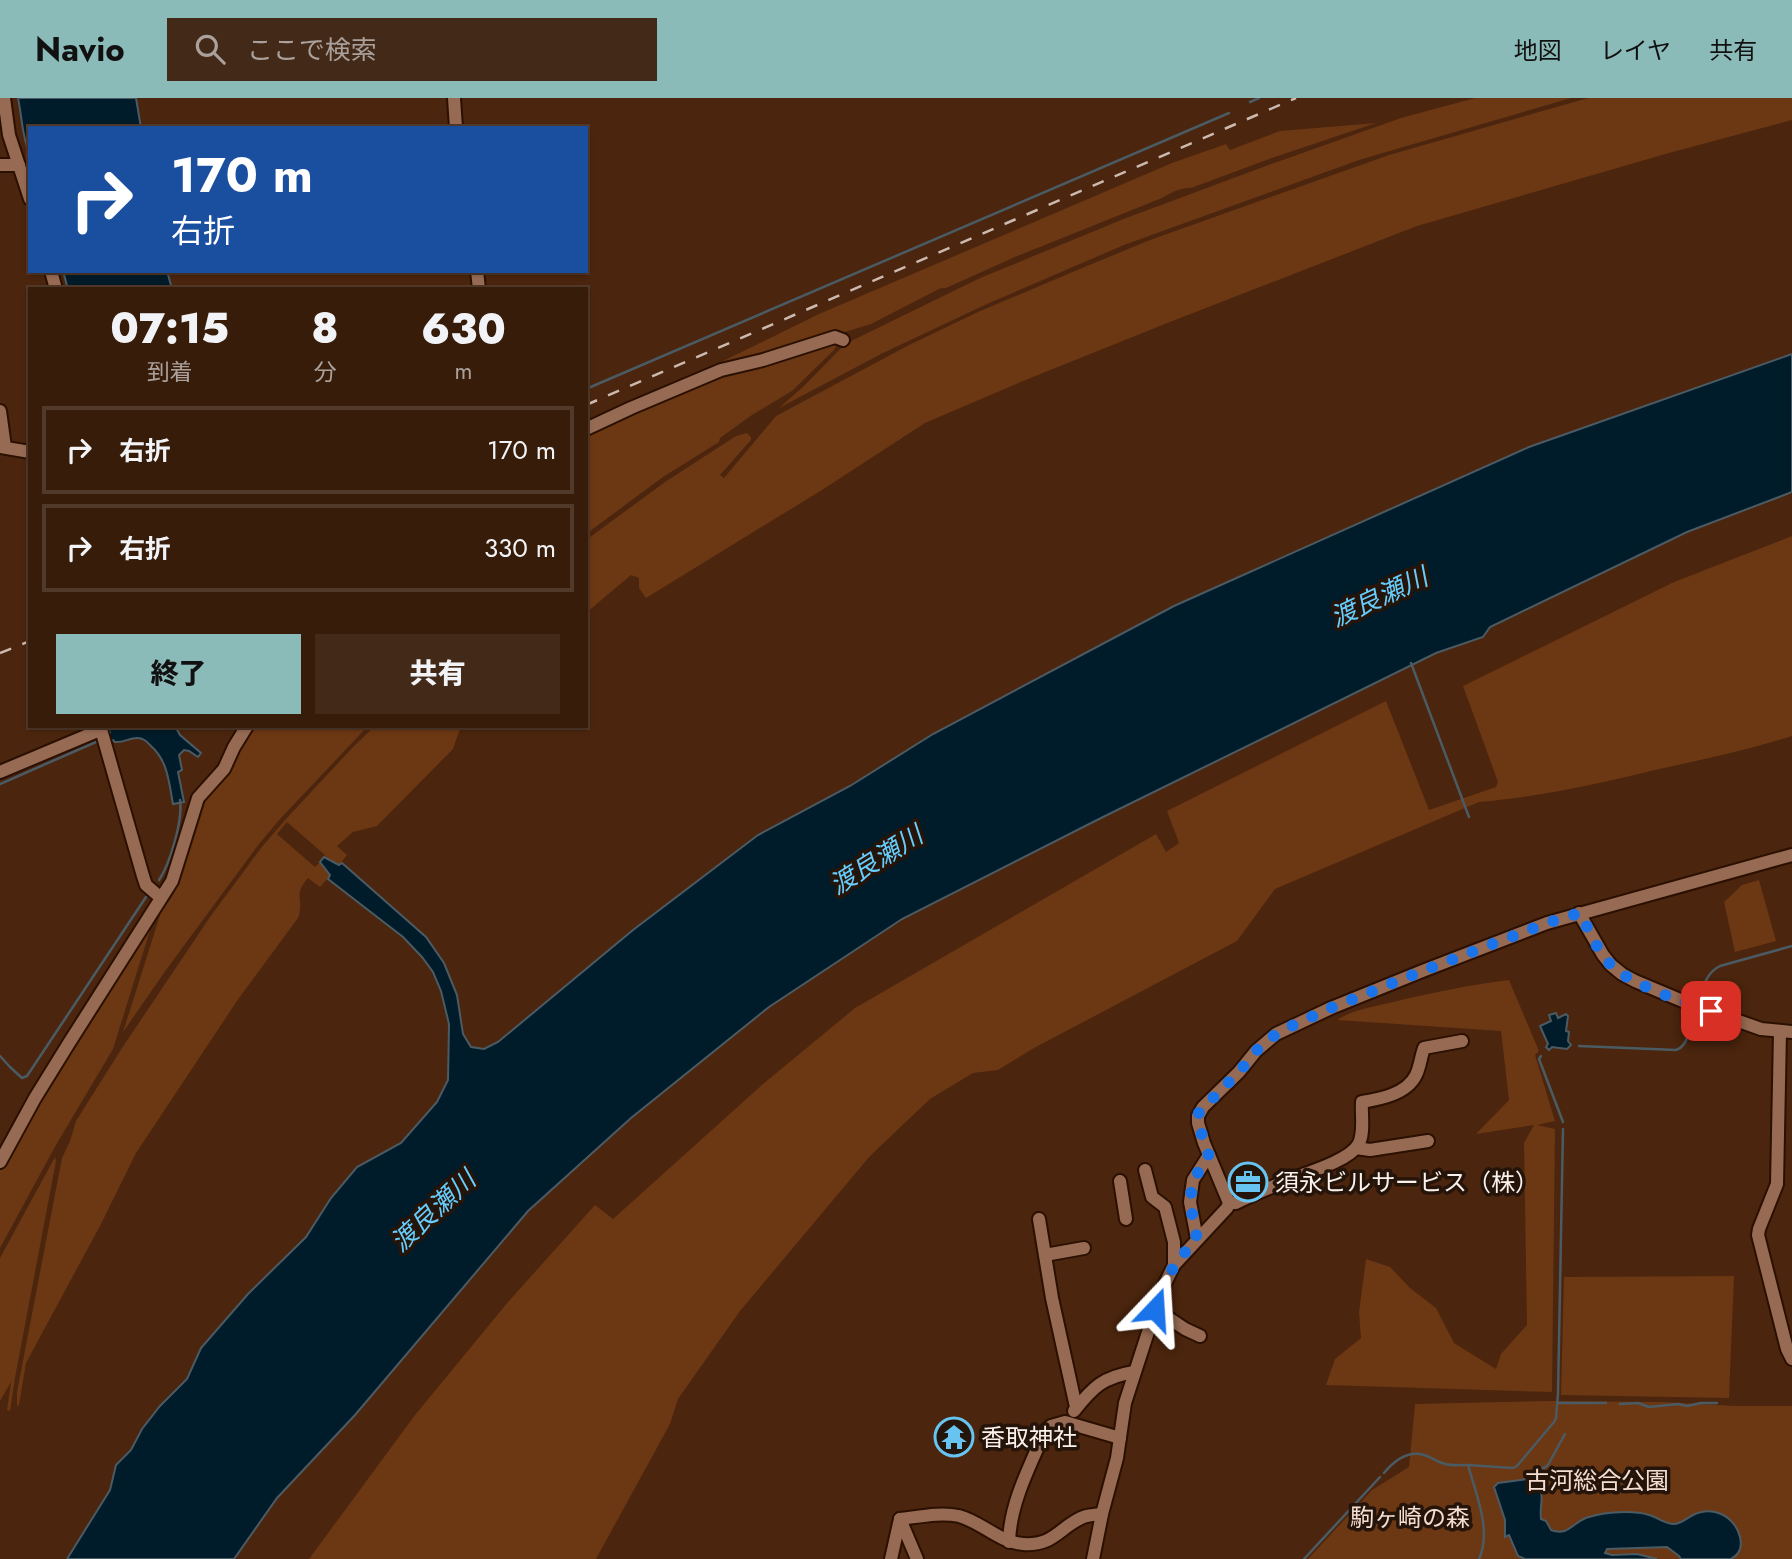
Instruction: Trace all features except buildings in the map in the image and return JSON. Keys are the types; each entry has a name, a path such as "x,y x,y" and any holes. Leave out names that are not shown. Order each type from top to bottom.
{"street":[{"path":"4,98 9,135 28,193"},
{"path":"454,98 456,126"},
{"path":"0,165 19,165"},
{"path":"588,428 721,370 835,337 843,340"},
{"path":"0,411 2,447 28,452"},
{"path":"0,772 100,728 146,885 161,898"},
{"path":"0,1162 42,1087 172,881 198,797 224,769 246,728"},
{"path":"1093,1559 1118,1458 1125,1403 1166,1278 1174,1265 1229,1203 1198,1123 1199,1112 1256,1051 1276,1034 1299,1022 1547,923 1792,855"},
{"path":"1580,913 1603,955 1622,974 1685,1002 1761,1029 1786,1032 1777,1184 1758,1235 1787,1349 1792,1359"},
{"path":"1229,1203 1236,1203 1331,1164 1356,1148 1362,1132 1362,1102 1389,1097 1412,1081 1424,1048 1462,1041"},
{"path":"1356,1148 1370,1150 1428,1141"},
{"path":"1197,1239 1190,1202 1193,1180 1209,1156"},
{"path":"1145,1170 1152,1197 1165,1207 1174,1242 1174,1265"},
{"path":"1120,1181 1126,1219"},
{"path":"1039,1219 1052,1298 1076,1407"},
{"path":"1045,1255 1084,1248"},
{"path":"1155,1309 1200,1336"},
{"path":"1065,1422 1098,1384 1109,1378 1134,1372"},
{"path":"1009,1542 1012,1517 1025,1478 1045,1432 1051,1426 1065,1422 1121,1438"},
{"path":"900,1520 959,1516 1009,1542 1024,1544 1050,1540 1078,1520 1102,1514"},
{"path":"891,1559 900,1520"},
{"path":"900,1520 917,1559"},
{"path":"1024,1544 1025,1559"}],"green space":[{"path":"1475,98 1571,98 1359,160 1124,245 987,304 881,354 779,408 845,344 980,278 1126,218 1277,162 1401,118"},
{"path":"1588,98 1792,98 1792,120 1417,226 1023,381 925,423 646,598 639,588 639,578 631,575 588,611 588,539 665,482 736,436 747,433 751,440 720,475 724,478 776,416 909,345 978,312 1150,240 1389,155"},
{"path":"1376,123 1191,188 1183,188 941,288 871,324 634,401 819,314 1172,163 1226,144 1230,150 1280,131"},
{"path":"839,342 792,391 752,415 720,438 719,442 663,477 588,533 588,432 713,377"},
{"path":"1792,536 1792,736 1590,785 1479,802 1275,889 1237,941 1034,1048 998,1070 973,1073 930,1099 870,1156 740,1311 678,1399 670,1424 596,1559 309,1559 415,1415 508,1302 595,1205 613,1219 763,1084 855,1008 1156,834 1166,852 1179,843 1167,811 1386,701 1429,810 1496,787 1498,782 1463,686 1674,582"},
{"path":"250,728 366,728 259,844 123,1032 161,912 173,895 202,801"},
{"path":"373,728 460,728 453,749 377,826 353,832 337,846 347,855 339,865 324,857 325,855 287,822 277,834 315,867 320,862 330,876 320,887 308,878 303,884 298,918 239,998 136,1153 26,1363 17,1406 17,1392 62,1158 76,1121 210,917 261,848"},
{"path":"1759,880 1776,941 1735,952 1724,902 1742,885"},
{"path":"156,911 113,1049 56,1145 0,1248 0,1166"},
{"path":"1509,980 1539,1051 1535,1055 1555,1121 1537,1125 1555,1129 1552,1392 1326,1385 1335,1359 1361,1338 1359,1312 1366,1259 1390,1267 1410,1288 1436,1308 1454,1343 1496,1369 1501,1354 1527,1325 1524,1143 1534,1125 1476,1134 1509,1100 1501,1031 1337,1020 1376,1006"},
{"path":"55,1157 10,1411 7,1410 11,1382 0,1401 0,1258"},
{"path":"1734,1276 1729,1398 1561,1395 1564,1277"},
{"name":"古河総合公園","path":"1549,1401 1792,1406 1792,1559 1308,1559 1372,1490 1409,1467 1415,1404"}],"water":[{"path":"18,98 136,98 141,126 28,126 28,150"},
{"path":"64,273 168,273 171,287 67,287"},
{"name":"渡良瀬川","path":"1792,354 1792,492 1687,532 1490,627 1483,637 1436,653 902,919 769,1007 631,1118 528,1211 355,1415 277,1498 234,1559 67,1559 110,1490 116,1465 131,1450 142,1429 160,1406 187,1379 201,1348 248,1294 306,1237 331,1198 357,1167 401,1143 437,1102 448,1080 449,1024 433,972 403,937 328,879 330,875 320,862 324,857 339,865 342,863 426,937 444,963 457,995 463,1034 471,1047 484,1049 498,1042 633,930 758,835 850,786 933,734 1174,606 1529,447"},
{"path":"109,728 176,728 180,735 201,753 198,757 184,750 179,755 182,770 178,772 184,802 173,804 164,765 148,743 137,738 109,741"},
{"path":"1556,1013 1558,1018 1566,1014 1568,1016 1566,1031 1569,1032 1568,1041 1571,1045 1567,1049 1552,1047 1549,1050 1540,1026 1551,1021 1549,1015"},
{"path":"1534,1480 1540,1490 1541,1519 1546,1521 1551,1530 1557,1532 1567,1530 1596,1515 1642,1513 1674,1524 1706,1511 1719,1513 1730,1520 1740,1535 1741,1544 1737,1554 1731,1559 1681,1559 1667,1547 1607,1549 1605,1553 1637,1554 1657,1559 1525,1559 1518,1556 1509,1535 1505,1537 1505,1520 1494,1487 1498,1483"}],"waterway":[{"path":"1250,102 1259,98"},
{"path":"588,388 1229,113"},
{"path":"1411,663 1469,817"},
{"path":"0,784 96,742"},
{"path":"159,880 175,842 180,819 180,800"},
{"path":"0,1056 22,1078 27,1076 146,897"},
{"path":"1700,994 1705,981 1716,968 1792,946"},
{"path":"1579,1046 1676,1050 1684,1044 1690,1030"},
{"path":"1541,1056 1539,1059 1563,1122"},
{"path":"1479,1559 1483,1548 1483,1525 1468,1465 1517,1466 1556,1418 1563,1129"},
{"path":"1557,1403 1606,1403"},
{"path":"1620,1404 1638,1403 1649,1407 1717,1403"},
{"path":"1530,1480 1536,1467 1544,1468 1548,1465 1565,1434"},
{"path":"1384,1473 1397,1461 1412,1454 1424,1455 1448,1465 1468,1465"},
{"path":"1304,1559 1380,1477"}],"railway":[{"path":"588,404 1296,98"},
{"path":"0,653 28,642"}],"place":[{"name":"須永ビルサービス（株）","path":"1248,1182"},
{"name":"香取神社","path":"954,1437"}],"route":[{"path":"1155,1309 1166,1278 1197,1239 1190,1202 1193,1180 1209,1156 1198,1123 1199,1112 1256,1051 1287,1028 1425,970 1580,913 1603,955 1622,974 1711,1011"}],"park label":[{"name":"駒ヶ崎の森","path":"1410,1517"}]}
